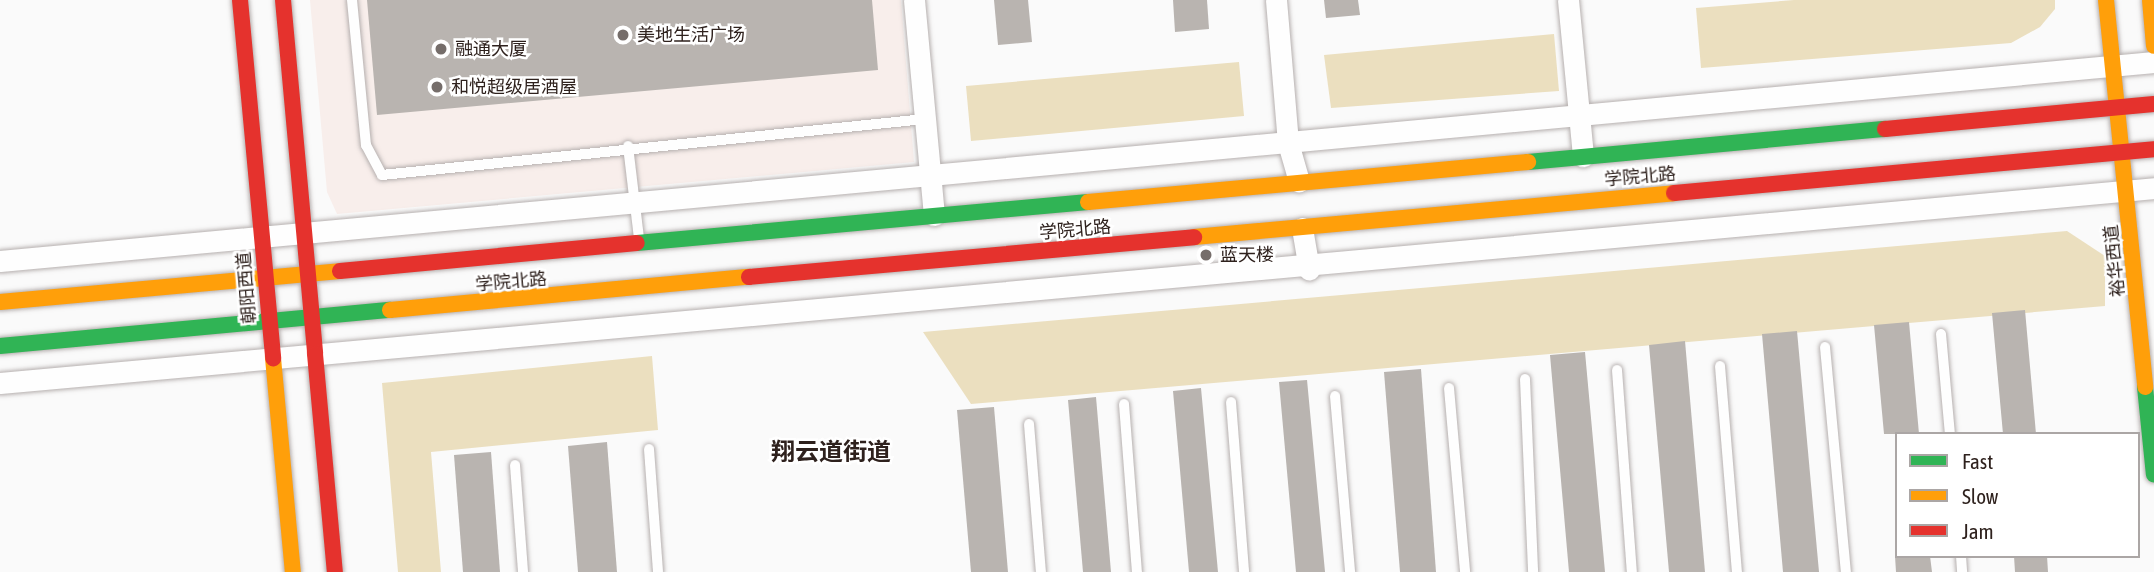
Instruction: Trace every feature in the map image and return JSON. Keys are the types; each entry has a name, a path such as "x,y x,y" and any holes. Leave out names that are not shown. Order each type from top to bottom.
{"main road":[{"name":"朝阳西道","path":"240,0 293,572"},
{"path":"283,0 335,572"},
{"name":"裕华西道","path":"2106,0 2154,475"},
{"path":"2150,0 2154,46"},
{"name":"学院北路","path":"0,302 308,276 934,215 2154,104"},
{"name":"学院北路","path":"0,346 270,326 2154,149"},
{"path":"1299,181 1302,228"}],"street":[{"path":"914,0 934,215"},
{"path":"1276,0 1288,143 1299,181"},
{"path":"1568,0 1583,156"},
{"path":"0,261 2154,62"},
{"path":"0,383 1309,269 2154,188"},
{"path":"1302,228 1309,269"}],"lane":[{"path":"352,0 366,145 378,169 628,147 925,116"},
{"path":"628,147 640,243"},
{"path":"1941,334 1950,432"},
{"path":"1825,347 1846,572"},
{"path":"1720,366 1737,572"},
{"path":"1617,370 1632,572"},
{"path":"1525,379 1533,572"},
{"path":"1449,388 1465,572"},
{"path":"1335,396 1350,572"},
{"path":"1231,402 1244,572"},
{"path":"1124,404 1138,572"},
{"path":"1029,424 1041,572"},
{"path":"649,449 658,572"},
{"path":"514,465 523,572"}],"shaded area":[{"path":"310,0 901,0 914,162 337,214 327,192"},
{"path":"1794,0 2055,0 2055,9 2040,27 2011,43 1701,68 1696,8"},
{"path":"1554,34 1559,91 1331,108 1324,55"},
{"path":"1239,62 1244,116 971,141 966,86"},
{"path":"2067,231 2105,256 2105,306 971,404 923,332"},
{"path":"652,356 658,430 431,452 441,572 398,572 382,383"}],"building":[{"name":"美地生活广场","path":"367,0 872,0 878,70 377,115"},
{"path":"994,0 1028,0 1032,42 998,45"},
{"path":"1173,0 1207,0 1209,29 1175,32"},
{"path":"1324,0 1358,0 1360,15 1326,18"},
{"path":"2025,310 2036,432 2003,432 1992,313"},
{"path":"1909,322 1919,432 1884,434 1874,325"},
{"path":"1797,331 1819,572 1783,572 1762,334"},
{"path":"1685,341 1705,572 1669,572 1649,345"},
{"path":"1585,352 1605,572 1569,572 1550,355"},
{"path":"1421,369 1436,572 1400,572 1384,372"},
{"path":"1307,380 1325,572 1296,572 1279,382"},
{"path":"1201,388 1218,572 1189,572 1173,391"},
{"path":"1096,397 1111,572 1083,572 1068,400"},
{"path":"994,407 1008,572 971,572 957,410"},
{"path":"607,442 617,572 578,572 568,446"},
{"path":"491,452 500,572 463,572 454,455"},
{"path":"1895,558 1930,558 1932,572 1896,572"},
{"path":"2014,558 2047,558 2048,572 2015,572"}],"traffic: fast":[{"path":"1528,162 1885,129"},
{"path":"637,243 1088,202"},
{"path":"0,346 390,310"},
{"path":"2145,387 2154,475"}],"traffic: slow":[{"path":"2106,0 2145,387"},
{"path":"2150,0 2154,46"},
{"path":"1088,202 1528,162"},
{"path":"1194,237 1674,193"},
{"path":"0,302 340,271"},
{"path":"390,310 749,277"},
{"path":"273,358 293,572"}],"traffic: jam":[{"path":"240,0 273,358"},
{"path":"283,0 315,354"},
{"path":"1885,129 2154,104"},
{"path":"1674,193 2154,149"},
{"path":"749,277 1194,237"},
{"path":"340,271 637,243"},
{"path":"315,354 335,572"}],"place":[{"name":"美地生活广场","path":"623,35"},
{"name":"融通大厦","path":"441,49"},
{"name":"和悦超级居酒屋","path":"437,87"},
{"name":"蓝天楼","path":"1206,255"}],"district":[{"name":"翔云道街道","path":"831,452"}]}
